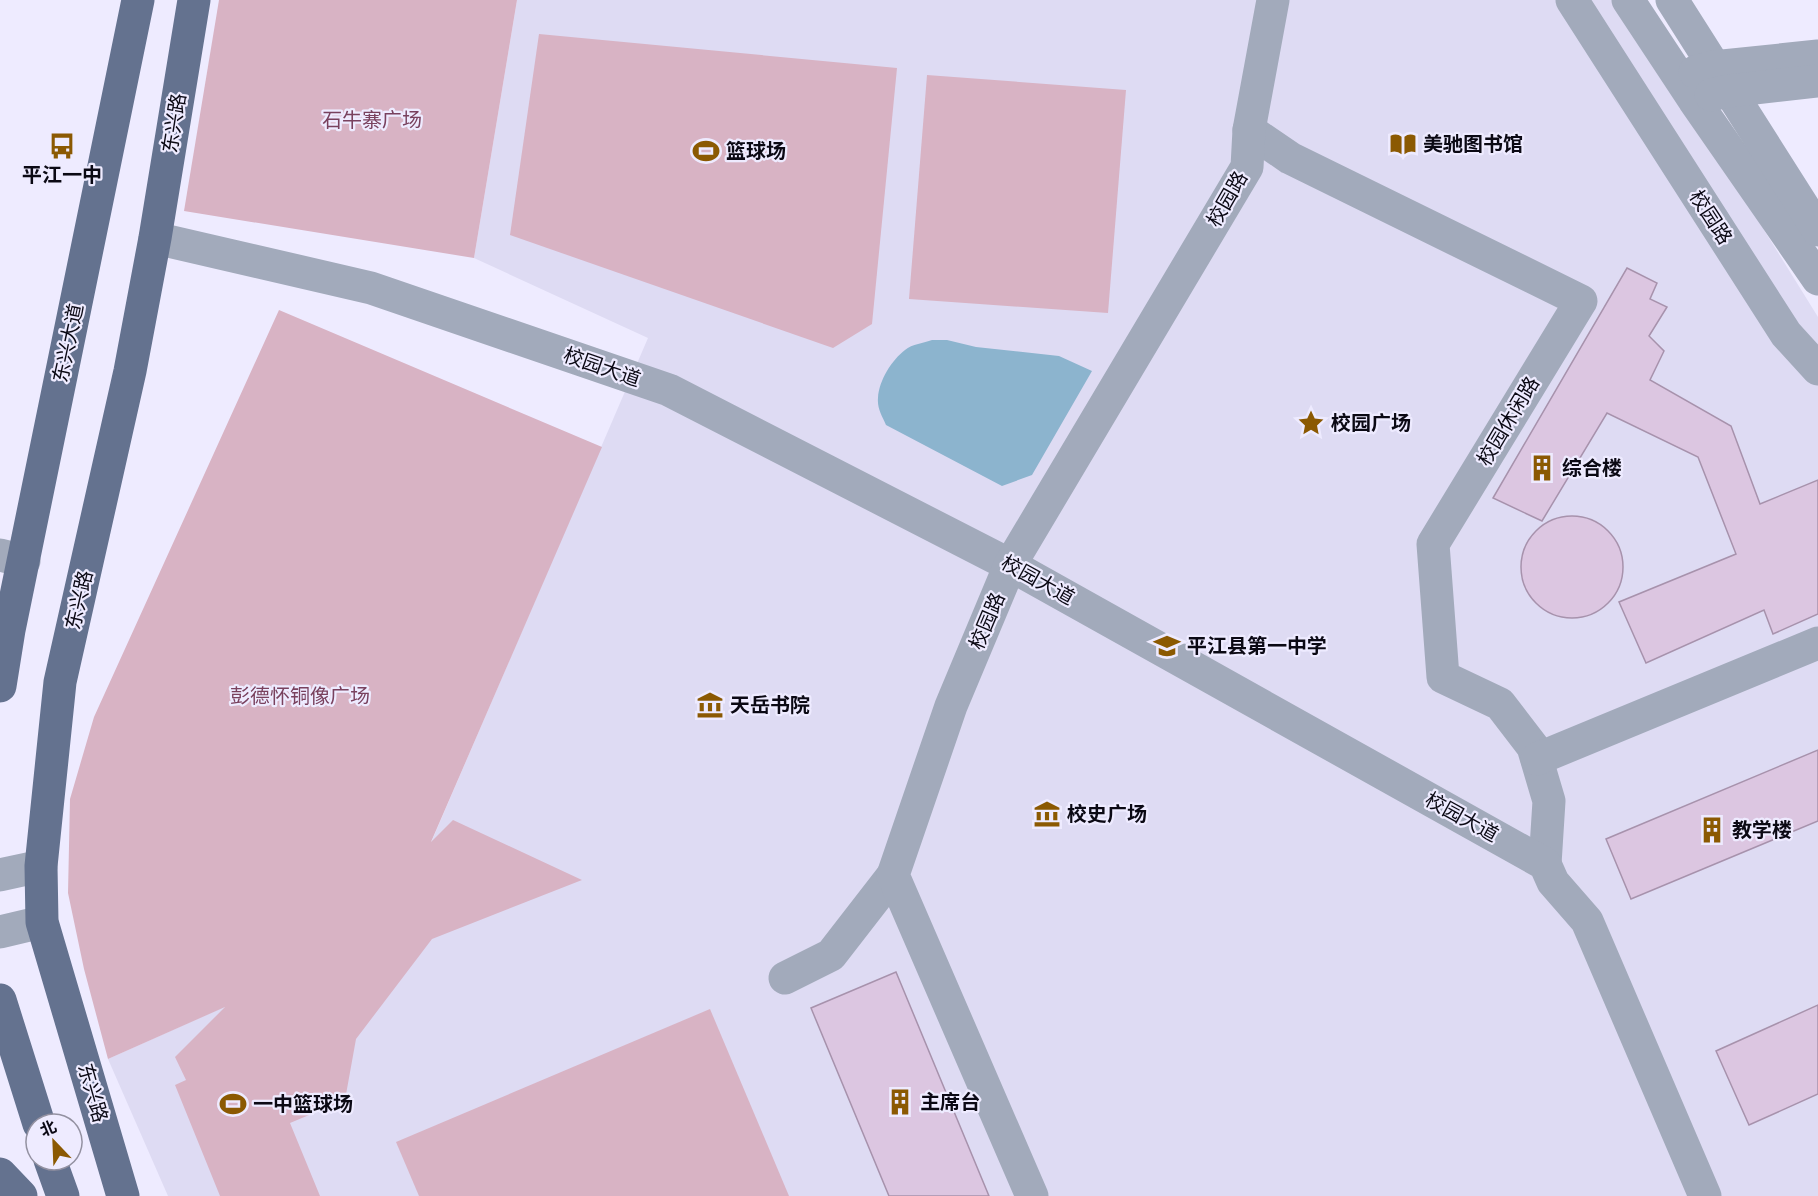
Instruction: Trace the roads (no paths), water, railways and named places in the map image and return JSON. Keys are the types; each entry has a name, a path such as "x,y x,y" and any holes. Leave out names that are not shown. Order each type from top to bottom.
{"main road":[{"name":"东兴大道","path":"0,686 12,558 138,0"},
{"name":"东兴路","path":"123,1196 42,922 41,866 60,682 130,371 155,238 194,0"},
{"path":"0,1000 35,1112"},
{"path":"54,1172 63,1196"},
{"path":"0,1174 21,1196"}],"street":[{"name":"校园路","path":"785,978 831,956 893,875 951,706 1010,565 1247,167 1249,130 1274,0"},
{"name":"校园路","path":"1572,0 1786,334 1818,369"},
{"path":"1628,0 1818,279"},
{"path":"1672,0 1818,230"},
{"path":"1687,88 1818,56"},
{"path":"1721,79 1818,81"},
{"name":"校园休闲路","path":"1249,130 1290,158 1581,301 1433,544 1443,677 1500,704 1533,747 1549,801 1545,864"},
{"name":"校园大道","path":"155,238 370,288 669,390 1010,565 1545,864"},
{"path":"1537,759 1818,643"},
{"path":"1545,864 1553,882 1587,921 1705,1196"},
{"path":"0,875 41,866"},
{"path":"893,875 1032,1196"},
{"path":"0,932 42,922"}],"water":[{"path":"932,340 947,340 976,347 1059,356 1092,371 1032,475 1002,486 886,425 878,402 881,384 887,371 895,359 908,348"}],"place":[{"name":"美驰图书馆","path":"1403,144"},
{"name":"平江一中","path":"62,146"},
{"name":"篮球场","path":"706,151"},
{"name":"校园广场","path":"1311,423"},
{"name":"综合楼","path":"1542,468"},
{"name":"平江县第一中学","path":"1167,646"},
{"name":"天岳书院","path":"710,705"},
{"name":"校史广场","path":"1047,814"},
{"name":"教学楼","path":"1712,830"},
{"name":"主席台","path":"900,1102"},
{"name":"一中篮球场","path":"233,1104"}],"park label":[{"name":"石牛寨广场","path":"372,120"},
{"name":"彭德怀铜像广场","path":"300,696"}]}
